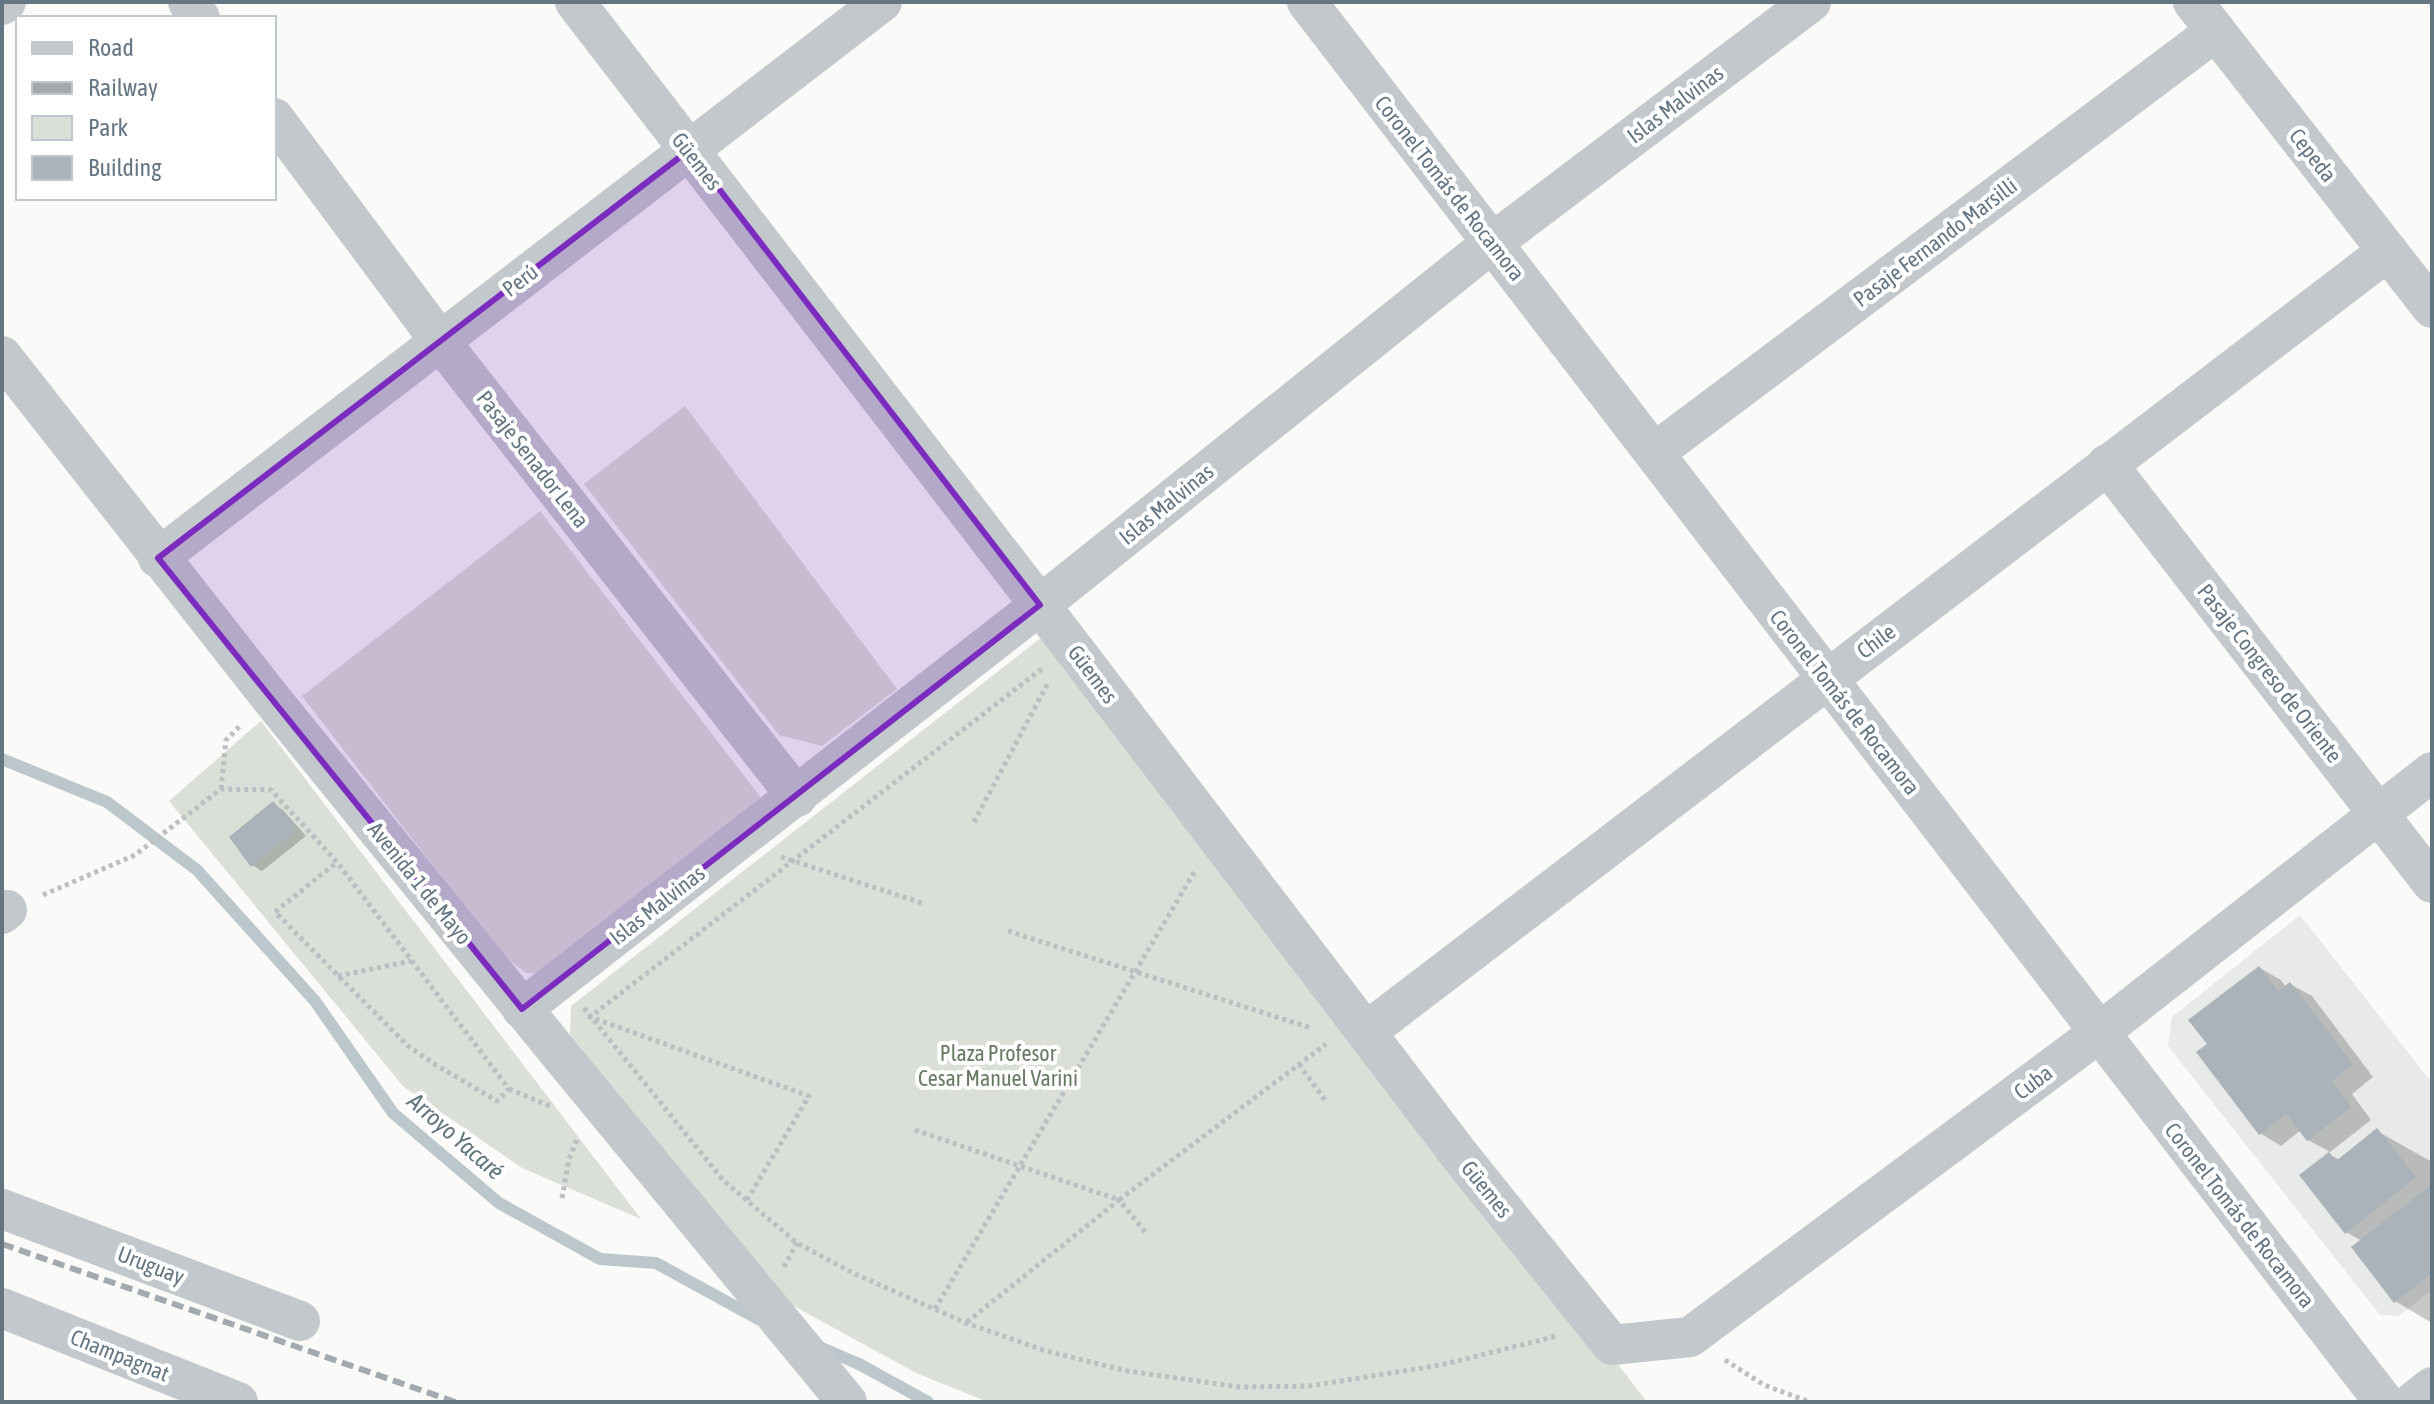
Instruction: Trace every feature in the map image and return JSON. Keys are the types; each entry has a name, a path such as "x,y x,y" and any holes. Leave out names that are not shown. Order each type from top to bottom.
{"street":[{"name":"Güemes","path":"575,2 1216,835 1351,1034 1461,1157 1612,1345 1690,1337"},
{"name":"Perú","path":"158,558 882,2"},
{"name":"Islas Malvinas","path":"522,1009 797,797 1492,243 1811,2"},
{"name":"Coronel Tomás de Rocamora","path":"1310,3 2384,1402"},
{"name":"Cepeda","path":"2204,16 2432,308"},
{"name":"Pasaje Fernando Marsilli","path":"1654,453 2204,16"},
{"name":"Pasaje Senador Lena","path":"276,121 440,341 797,797"},
{"name":"Chile","path":"1351,1034 1827,678 2388,251"},
{"name":"Avenida 1 de Mayo","path":"2,356 158,558 522,1009 847,1402"},
{"name":"Pasaje Congreso de Oriente","path":"2107,464 2432,883"},
{"name":"Cuba","path":"1690,1337 2100,1032 2432,772"},
{"name":"Uruguay","path":"2,1209 300,1321"},
{"name":"Champagnat","path":"2,1308 238,1402"},
{"path":"2413,1402 2432,1387"}],"path":[{"path":"590,1017 1044,667 1060,691"},
{"path":"974,822 1051,678"},
{"path":"221,789 226,740 270,697"},
{"path":"4,912 135,855 221,789 271,790 337,862 509,1089 497,1101 408,1046 275,912 337,862"},
{"path":"935,1309 1216,835"},
{"path":"738,842 925,904"},
{"path":"1008,931 1322,1031"},
{"path":"338,976 411,961"},
{"path":"561,979 723,1180 797,1243 855,1274 966,1323 1046,1351 1127,1371 1240,1387 1309,1386 1441,1365 1565,1334"},
{"path":"590,1017 809,1096 747,1200"},
{"path":"966,1323 1119,1200 1299,1064 1351,1034"},
{"path":"1299,1064 1325,1100"},
{"path":"915,1130 1119,1200 1146,1233"},
{"path":"562,1198 569,1159 579,1134"},
{"path":"1690,1337 1764,1385 1810,1402"}],"highlighted area":[{"path":"689,150 1040,605 522,1009 158,558"}],"shaded area":[{"path":"2300,915 2432,1083 2432,1290 2399,1316 2380,1315 2168,1046 2172,1017"}],"green space":[{"path":"685,406 897,689 822,746 779,735 584,484"},
{"path":"540,511 766,804 550,973 526,973 501,954 302,696"},
{"name":"Plaza Profesor Cesar Manuel Varini","path":"1051,630 1647,1402 988,1402 916,1373 792,1305 570,1035 571,1006"},
{"path":"261,721 641,1219 522,1168 403,1086 169,801"}],"building":[{"path":"273,801 297,829 251,867 229,837"},
{"path":"2259,966 2278,991 2290,982 2353,1064 2332,1081 2351,1107 2307,1141 2286,1114 2259,1135 2196,1052 2207,1044 2188,1020"},
{"path":"2377,1128 2416,1177 2345,1234 2299,1175 2329,1152 2336,1161"},
{"path":"2432,1184 2432,1273 2394,1303 2351,1247"}],"waterway":[{"name":"Arroyo Yacaré","path":"2,759 107,802 197,870 315,1001 393,1113 499,1203 600,1259 656,1263 760,1320"},
{"name":"Arroyo Yacaré","path":"817,1346 859,1364 928,1402"}],"railway":[{"path":"2,1244 455,1402"}]}
